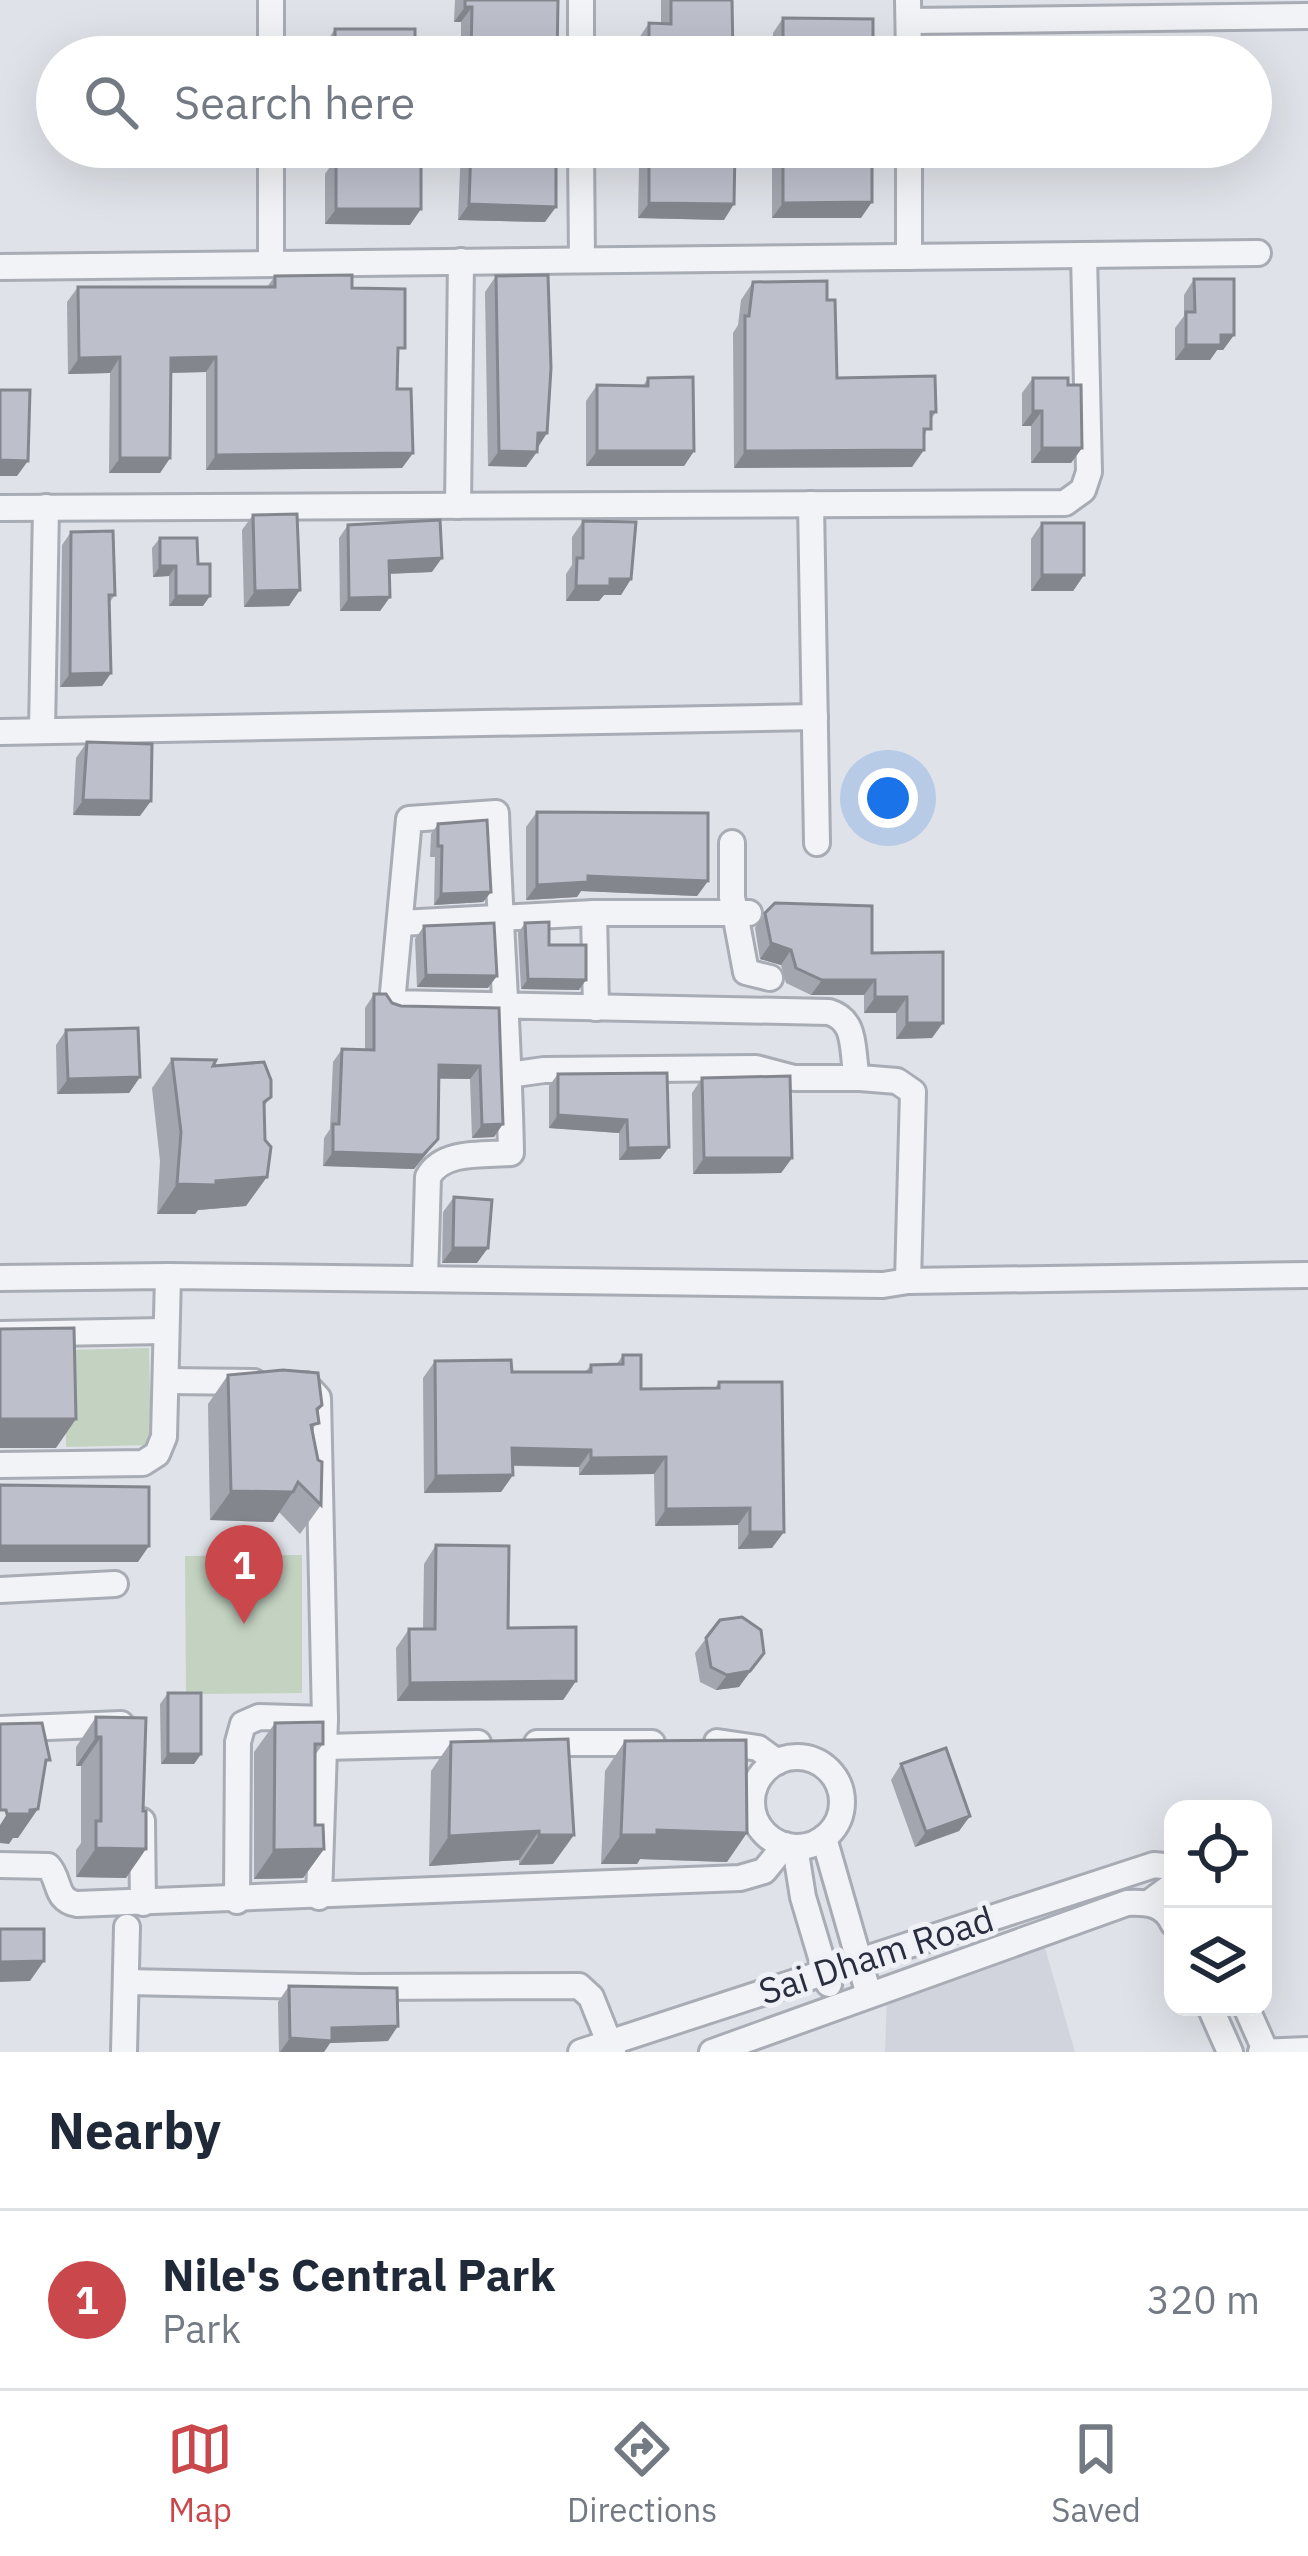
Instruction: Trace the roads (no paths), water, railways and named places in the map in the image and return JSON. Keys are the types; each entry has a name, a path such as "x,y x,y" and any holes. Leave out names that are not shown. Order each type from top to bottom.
{"street":[{"path":"271,0 271,36"},
{"path":"581,0 581,36"},
{"path":"909,10 1192,9 1308,16"},
{"path":"271,168 271,264"},
{"path":"581,168 582,260"},
{"path":"909,168 909,256"},
{"path":"0,267 1258,253"},
{"path":"0,508 1065,503 1083,490 1089,472 1084,255"},
{"path":"458,506 461,261"},
{"path":"812,504 817,843"},
{"path":"42,731 46,507"},
{"path":"0,732 814,717"},
{"path":"425,1279 428,1177 434,1165 448,1159 511,1153 504,1007 496,813 409,819 392,1003 504,1007 835,1013 849,1024 860,1078"},
{"path":"732,843 732,897 743,913 746,973 770,978"},
{"path":"400,923 594,913 743,913"},
{"path":"594,913 596,1008"},
{"path":"508,1075 544,1070 756,1068 794,1078 897,1081 913,1092 908,1281"},
{"path":"0,1278 884,1285 1308,1275"},
{"path":"0,1466 143,1462 157,1454 164,1437 168,1276"},
{"path":"0,1334 164,1331"},
{"path":"166,1381 301,1383 318,1398 325,1719 319,1897"},
{"path":"0,1590 115,1584"},
{"path":"237,1900 242,1724 259,1717 325,1719"},
{"path":"0,1730 142,1723 142,1745"},
{"path":"325,1747 691,1742 758,1748 777,1762"},
{"path":"0,1865 48,1866 67,1903 740,1879 764,1871 790,1846 824,1838 839,1820 843,1805 835,1777 812,1758 797,1756 777,1762 759,1777 752,1806 764,1833 790,1846 836,2008"},
{"path":"142,1790 142,1903"},
{"path":"824,1838 869,1995"},
{"name":"Sai Dham Road","path":"581,2052 611,2047 861,1958 1154,1865 1164,1866"},
{"path":"1164,1892 1150,1902 1164,1912"},
{"name":"Sai Dham Road","path":"712,2052 1127,1903 1150,1902"},
{"path":"124,2052 127,1928"},
{"path":"127,1982 579,1986 591,1996 611,2047"},
{"path":"1214,2016 1230,2052"},
{"path":"1250,2016 1264,2052 1308,2050"}],"place":[{"name":"Nile's Central Park","path":"244,1624"}]}
